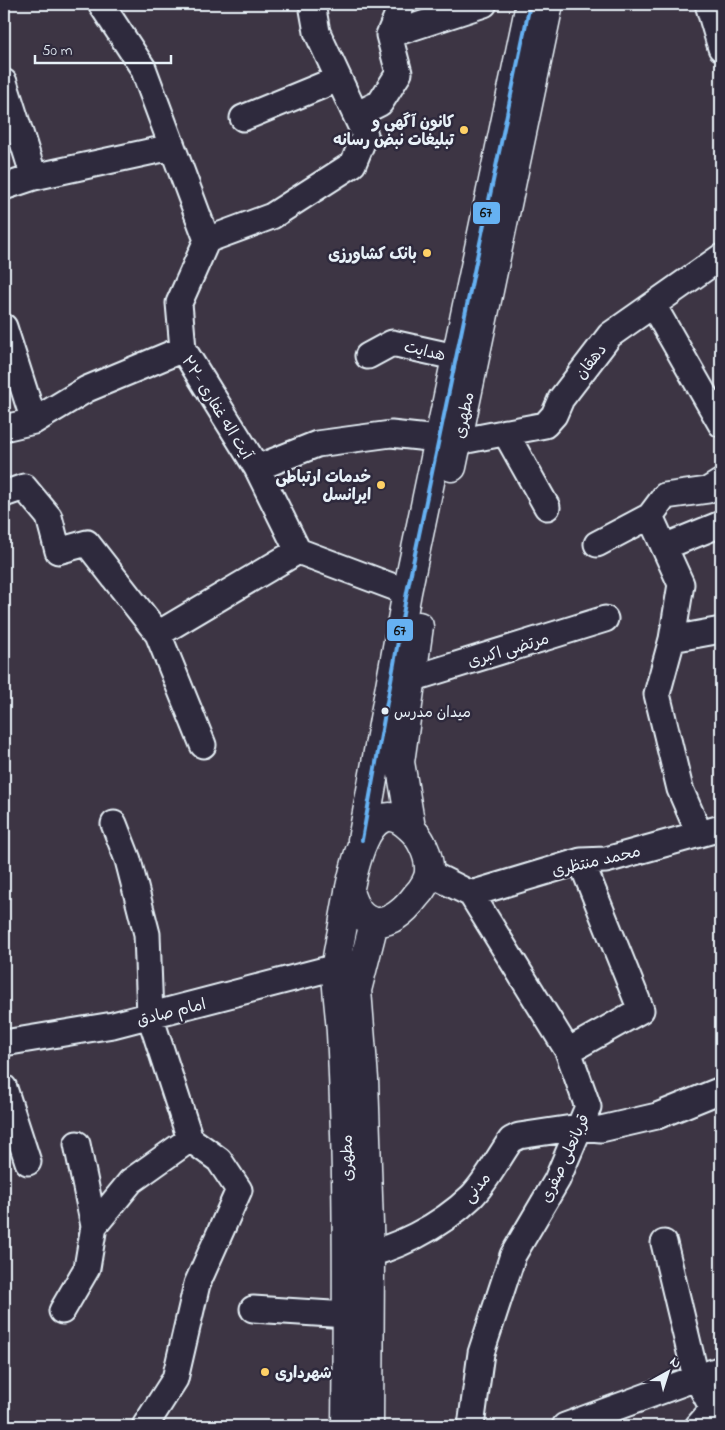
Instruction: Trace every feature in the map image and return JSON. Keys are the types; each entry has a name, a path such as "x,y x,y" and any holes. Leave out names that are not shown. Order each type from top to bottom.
{"main road":[{"name":"مطهری","path":"411,828 400,762 423,595 448,440 455,357 530,4"},
{"name":"مطهری","path":"362,840 407,592 448,440 549,4"},
{"path":"386,817 398,818 411,828 428,858 429,873 421,890 409,906 394,918 374,923 362,917 354,907 349,891 362,840 373,824 386,817"},
{"name":"مطهری","path":"349,891 345,1132 359,1257 369,1426"},
{"name":"مطهری","path":"349,968 374,923"},
{"name":"مطهری","path":"346,1426 347,1315 359,1257"}],"street":[{"path":"101,4 143,68 208,240 272,216 353,164 365,136 317,32 312,4"},
{"path":"356,115 380,103 399,73 389,35 402,4"},
{"path":"389,35 482,4"},
{"path":"708,4 721,48"},
{"path":"242,118 338,79"},
{"path":"4,82 34,177"},
{"path":"4,187 34,177 172,147"},
{"name":"۲۲- آیت اله غفاری","path":"208,240 179,303 183,349 257,468 298,551"},
{"name":"دهقان","path":"257,468 317,444 391,434 448,440 545,425 554,415 561,398 610,335 721,257"},
{"path":"653,306 721,424"},
{"path":"4,327 34,421"},
{"name":"هدایت","path":"368,356 392,343 455,357"},
{"path":"4,428 34,421 87,389 183,349"},
{"path":"504,432 547,507"},
{"path":"597,544 650,516 665,496 708,490 721,482"},
{"path":"4,494 24,487 49,517 58,551 87,543 158,634 203,745"},
{"path":"650,516 681,584 672,639 658,694 680,789 710,831"},
{"path":"664,547 721,524"},
{"path":"158,634 298,551 407,592"},
{"name":"مرتضی اکبری","path":"412,679 605,619"},
{"path":"672,639 721,630"},
{"path":"114,824 128,860 147,934 150,1016 190,1139 219,1160 239,1190 197,1284 174,1379 145,1426"},
{"name":"محمد منتظری","path":"471,894 581,861 606,860 710,831"},
{"path":"568,1051 641,1010 581,861"},
{"path":"429,873 471,894"},
{"name":"قربانعلی صفری","path":"471,894 568,1051 588,1107 557,1180 513,1255 482,1353 471,1426"},
{"name":"امام صادق","path":"4,1043 113,1025 349,968"},
{"path":"4,1088 28,1162"},
{"name":"مدنی","path":"359,1257 407,1241 441,1220 472,1196 511,1140 519,1136 579,1127 601,1129 657,1116 721,1090"},
{"path":"94,1226 131,1181 190,1139"},
{"path":"62,1311 88,1268 94,1226 77,1144"},
{"path":"664,1242 696,1377 713,1409 698,1426"},
{"path":"253,1308 347,1315"},
{"path":"565,1426 721,1369"}],"transit line":[{"name":"67","path":"362,840 407,592 530,4"}],"place":[{"name":"کانون آگهی و تبلیغات نبض رسانه","path":"464,130"},
{"name":"بانک کشاورزی","path":"427,253"},
{"name":"خدمات ارتباطی ایرانسل","path":"381,485"},
{"name":"میدان مدرس","path":"385,711"},
{"name":"شهرداری","path":"265,1372"}]}
